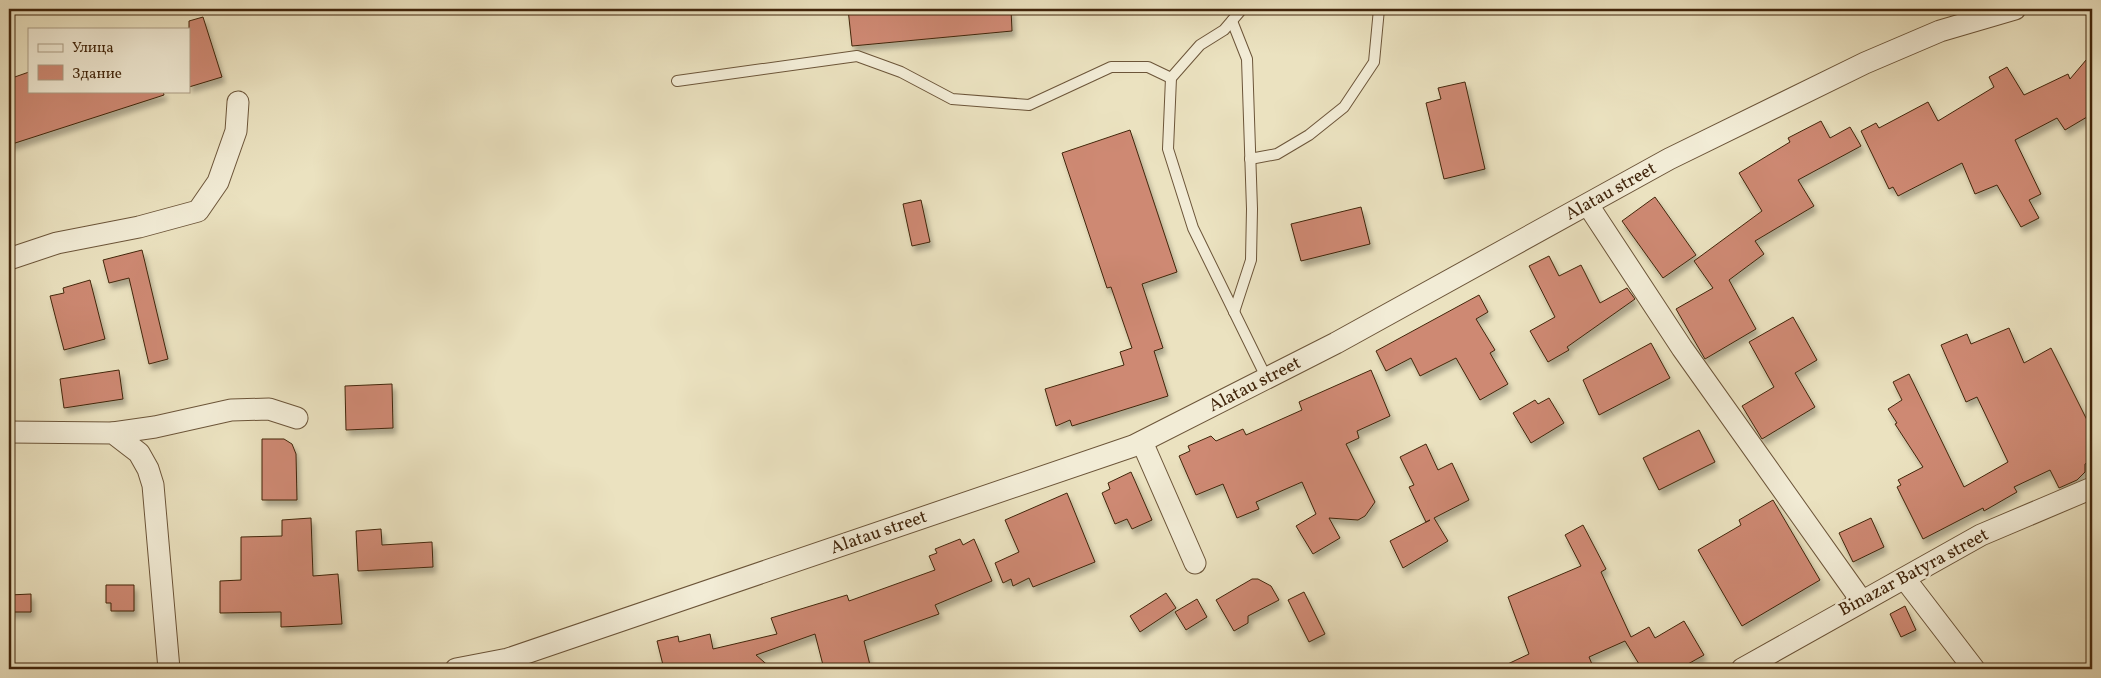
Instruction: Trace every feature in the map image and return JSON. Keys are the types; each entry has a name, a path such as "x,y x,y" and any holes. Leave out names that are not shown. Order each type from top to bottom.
{"street":[{"name":"Alatau street","path":"456,669 509,664 1142,442 1267,379 1670,159 1865,63 1940,31 2015,9"},
{"path":"9,259 57,243 139,226 198,211 218,182 236,131 238,102"},
{"path":"1588,205 1682,348 1861,600"},
{"path":"9,432 113,433 155,427 231,410 269,409 296,418"},
{"path":"113,433 140,453 148,469 153,486 169,669"},
{"path":"1142,442 1196,563"},
{"name":"Binazar Batyra street","path":"1742,669 1861,600 1905,579 1980,535 2092,488"},
{"path":"1905,579 1974,669"}],"lane":[{"path":"1242,9 1224,30 1200,46 1171,78 1168,149 1193,228 1267,379"},
{"path":"1250,159 1277,154 1309,136 1344,107 1374,62 1379,9"},
{"path":"1232,20 1247,60 1252,209 1251,260 1234,312"},
{"path":"676,81 857,56 901,72 952,99 1028,105 1111,67 1148,67 1171,78"}],"building":[{"path":"848,9 1011,9 1012,31 852,46"},
{"path":"203,17 222,77 190,87 190,28 189,21"},
{"path":"2092,53 2092,114 2065,130 2057,118 2015,140 2041,194 2029,200 2039,218 2021,227 1997,185 1975,194 1962,163 1898,196 1893,187 1889,189 1861,131 1876,123 1879,128 1928,102 1938,121 1994,87 1989,77 2007,67 2024,95 2068,74 2070,79"},
{"path":"28,72 28,92 163,92 164,95 9,145 9,79"},
{"path":"1465,82 1485,169 1444,179 1426,103 1441,99 1438,88"},
{"path":"1821,121 1830,138 1850,127 1861,146 1798,180 1814,206 1755,241 1764,254 1729,280 1756,329 1705,359 1676,309 1713,288 1694,261 1762,211 1739,173 1790,142 1788,138"},
{"path":"1130,130 1177,272 1142,284 1163,348 1154,351 1168,396 1072,426 1070,420 1056,426 1045,389 1124,365 1120,352 1132,348 1111,287 1107,288 1062,153"},
{"path":"1655,197 1696,255 1663,278 1622,221"},
{"path":"921,200 930,242 912,246 903,204"},
{"path":"1361,207 1370,244 1301,261 1291,224"},
{"path":"142,250 168,359 149,364 129,278 109,283 103,260"},
{"path":"1549,256 1559,276 1581,265 1600,303 1627,288 1635,299 1567,347 1569,350 1548,362 1530,331 1555,317 1529,266"},
{"path":"90,280 105,339 64,350 50,296 64,293 63,288"},
{"path":"1479,295 1488,312 1476,319 1495,350 1490,353 1508,384 1480,400 1456,358 1420,376 1411,358 1386,371 1376,351"},
{"path":"1793,317 1817,360 1795,373 1815,407 1762,439 1742,406 1774,387 1749,342"},
{"path":"2009,328 2024,363 2051,348 2092,430 2092,460 2085,464 2085,472 2077,480 2059,488 2050,470 2014,487 2017,492 1984,511 1983,508 1923,539 1897,487 1901,485 1898,480 1923,467 1895,424 1897,423 1888,409 1902,400 1893,382 1909,374 1964,487 2008,462 1977,397 1966,402 1941,345 1967,334 1971,344"},
{"path":"1651,343 1670,378 1599,415 1583,380"},
{"path":"119,370 123,399 64,408 60,379"},
{"path":"1371,370 1390,416 1357,431 1359,438 1346,444 1375,502 1365,516 1358,520 1329,518 1340,538 1313,554 1296,526 1316,514 1302,482 1256,502 1259,509 1237,518 1223,484 1196,495 1179,456 1190,451 1188,446 1211,436 1216,441 1243,429 1246,435 1302,410 1299,402"},
{"path":"392,384 393,428 346,430 345,386"},
{"path":"1549,398 1564,423 1531,443 1513,413 1535,400 1538,404"},
{"path":"1699,430 1715,462 1659,490 1643,458"},
{"path":"262,439 284,439 292,444 296,454 297,500 262,500"},
{"path":"1426,444 1438,470 1452,463 1469,500 1434,518 1448,541 1403,568 1390,541 1430,520 1426,522 1409,487 1414,485 1400,457"},
{"path":"1131,472 1152,520 1132,529 1127,519 1115,524 1102,493 1110,489 1108,483"},
{"path":"1067,493 1095,562 1033,587 1029,578 1013,586 1011,579 1003,583 995,563 1019,552 1005,520"},
{"path":"1773,500 1820,580 1742,626 1698,550 1741,525 1739,520"},
{"path":"311,518 313,576 338,574 342,624 281,627 281,612 220,613 220,581 241,580 241,537 282,536 282,520"},
{"path":"1871,518 1884,547 1853,562 1839,533"},
{"path":"1583,525 1606,569 1601,572 1631,637 1649,627 1655,638 1684,621 1704,655 1679,669 1674,669 1671,664 1658,669 1642,669 1625,641 1589,657 1594,669 1497,669 1529,654 1508,597 1581,566 1565,535"},
{"path":"381,529 382,545 432,542 433,567 358,571 356,531"},
{"path":"960,539 963,545 974,539 992,581 935,605 939,614 864,641 871,669 824,669 815,634 756,655 772,669 664,669 657,641 678,636 679,642 710,634 713,649 777,634 771,618 847,595 849,601 935,570 929,556 937,553 935,549"},
{"path":"1252,579 1258,579 1271,586 1279,600 1248,616 1248,623 1234,631 1216,600"},
{"path":"106,585 134,585 134,611 111,611 111,603 106,603"},
{"path":"1304,592 1325,634 1309,642 1288,600"},
{"path":"1166,593 1176,608 1140,632 1130,616"},
{"path":"31,594 31,612 9,612 9,595"},
{"path":"1197,599 1207,617 1186,630 1175,612"},
{"path":"1905,606 1916,630 1901,637 1890,614"}]}
